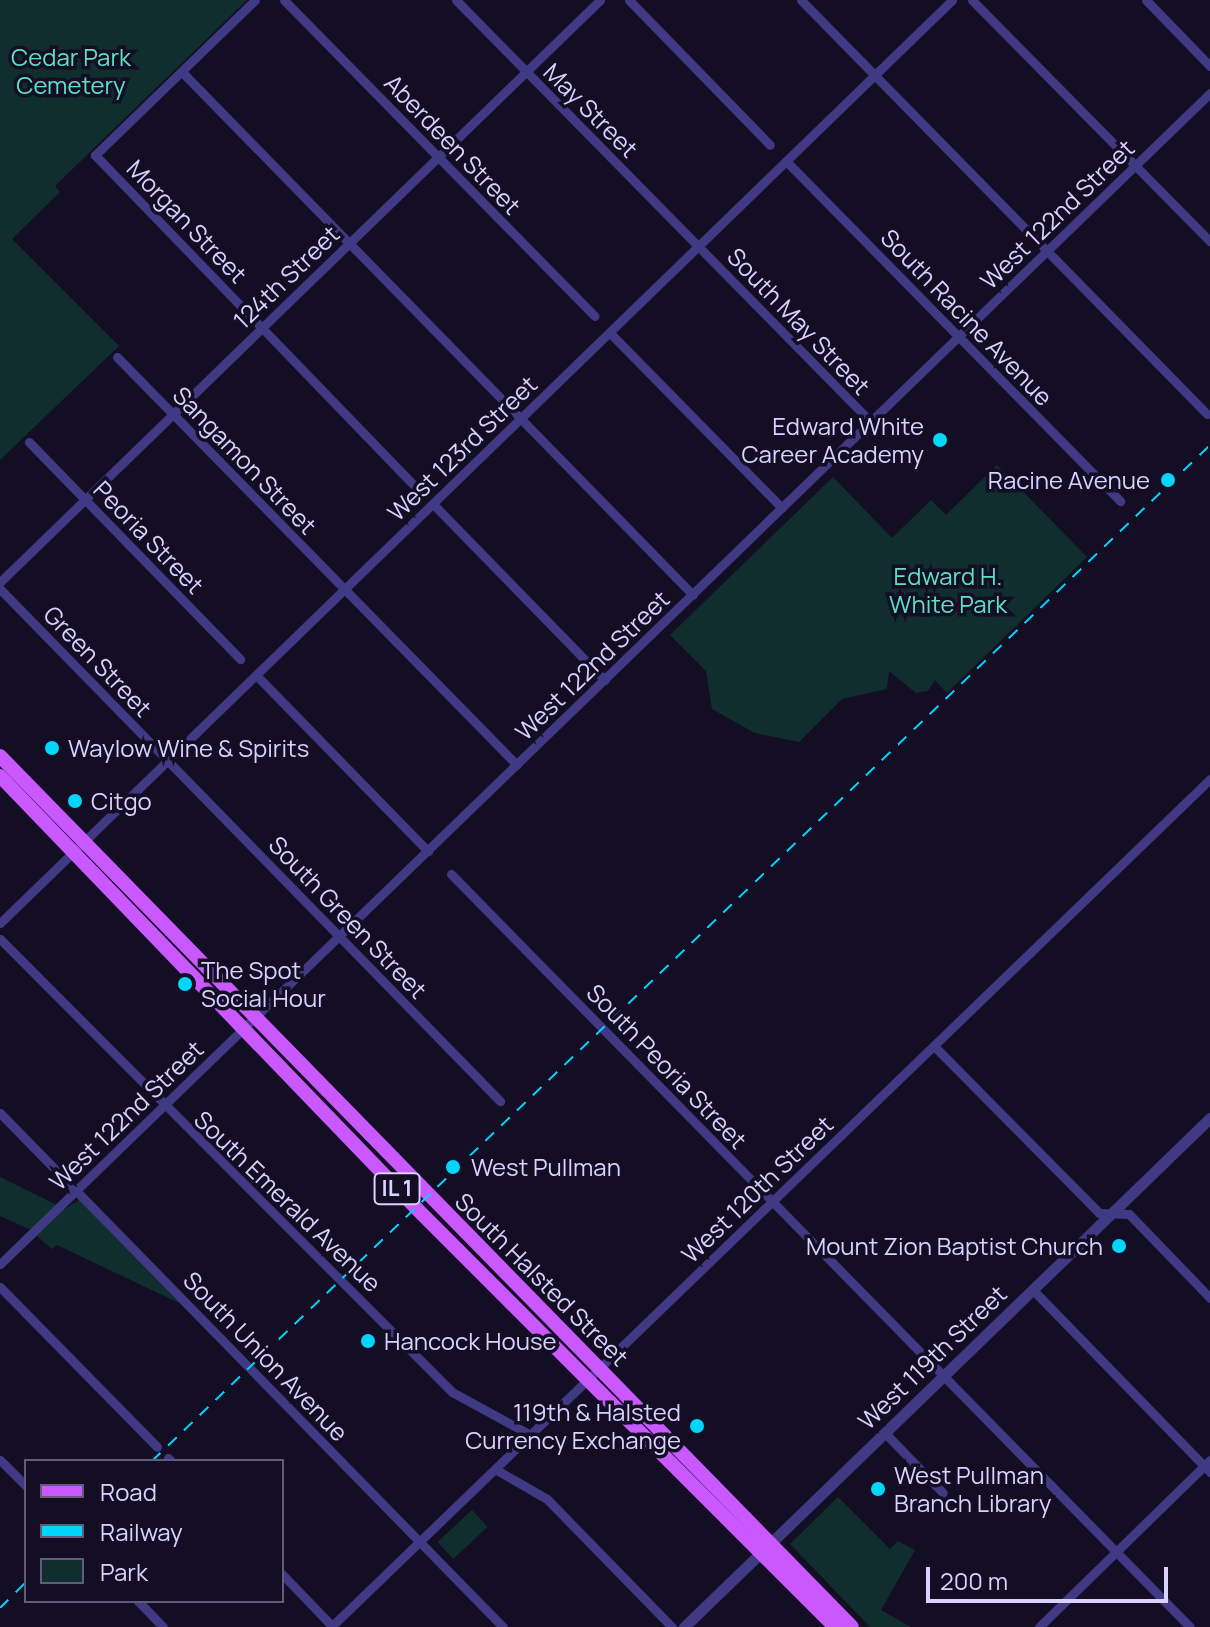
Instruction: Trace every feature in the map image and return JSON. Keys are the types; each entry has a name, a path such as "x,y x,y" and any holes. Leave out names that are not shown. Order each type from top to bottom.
{"main road":[{"name":"South Halsted Street","path":"0,756 79,847 240,1021 243,1031 552,1346 595,1373"},
{"name":"South Halsted Street","path":"0,776 79,847 255,1019 766,1548 852,1627"},
{"name":"South Halsted Street","path":"766,1548 835,1627"}],"street":[{"path":"255,0 182,72 693,595"},
{"name":"Aberdeen Street","path":"284,0 594,316"},
{"name":"May Street","path":"456,0 698,247"},
{"name":"124th Street","path":"0,582 600,0"},
{"path":"629,0 770,145"},
{"path":"801,0 1207,414"},
{"name":"West 123rd Street","path":"0,923 952,0"},
{"path":"972,0 1210,241"},
{"path":"1146,0 1210,66"},
{"name":"Morgan Street","path":"182,72 95,155 416,487"},
{"name":"West 122nd Street","path":"0,1264 1210,93"},
{"name":"South Racine Avenue","path":"786,161 1120,501"},
{"name":"South May Street","path":"698,247 871,422"},
{"path":"610,333 782,508"},
{"name":"Sangamon Street","path":"117,357 517,765"},
{"name":"Peoria Street","path":"29,442 240,659"},
{"path":"433,504 605,680"},
{"name":"Green Street","path":"0,589 168,761"},
{"path":"257,676 428,851"},
{"name":"South Green Street","path":"168,761 500,1101"},
{"name":"West 120th Street","path":"332,1627 1210,779"},
{"name":"South Peoria Street","path":"451,874 1190,1627"},
{"name":"South Emerald Avenue","path":"0,939 164,1107 452,1392 531,1435"},
{"path":"934,1046 1099,1213 1129,1214 1210,1298"},
{"name":"South Union Avenue","path":"0,1113 503,1627"},
{"name":"West 119th Street","path":"684,1627 1210,1118"},
{"path":"0,1287 157,1447"},
{"path":"1033,1290 1208,1466 1039,1627"},
{"path":"885,1433 943,1493"},
{"path":"0,1460 24,1484"},
{"path":"495,1469 547,1499 672,1627"},
{"path":"284,1576 332,1627"},
{"path":"140,1603 163,1627"}],"green space":[{"name":"Cedar Park Cemetery","path":"0,0 247,0 55,186 60,192 12,239 119,346 0,460"},
{"name":"Edward H. White Park","path":"997,465 1087,557 947,693 935,680 928,691 916,693 889,671 887,689 842,699 799,742 755,733 712,709 706,671 670,635 833,477 892,538 931,500 946,515"},
{"path":"0,1177 65,1209 79,1200 179,1303 57,1245 52,1249 29,1229 0,1216"},
{"path":"838,1497 890,1549 898,1541 915,1550 881,1610 911,1627 870,1627 790,1544"},
{"path":"472,1510 488,1527 453,1559 438,1542"}],"railway":[{"path":"154,1459 1210,445"},
{"path":"0,1608 24,1584"}],"place":[{"name":"Edward White Career Academy","path":"940,440"},
{"name":"Racine Avenue","path":"1168,480"},
{"name":"Waylow Wine & Spirits","path":"52,748"},
{"name":"Citgo","path":"75,801"},
{"name":"The Spot Social Hour","path":"185,984"},
{"name":"West Pullman","path":"453,1167"},
{"name":"Mount Zion Baptist Church","path":"1119,1246"},
{"name":"Hancock House","path":"368,1341"},
{"name":"119th & Halsted Currency Exchange","path":"697,1426"},
{"name":"West Pullman Branch Library","path":"878,1489"}]}
